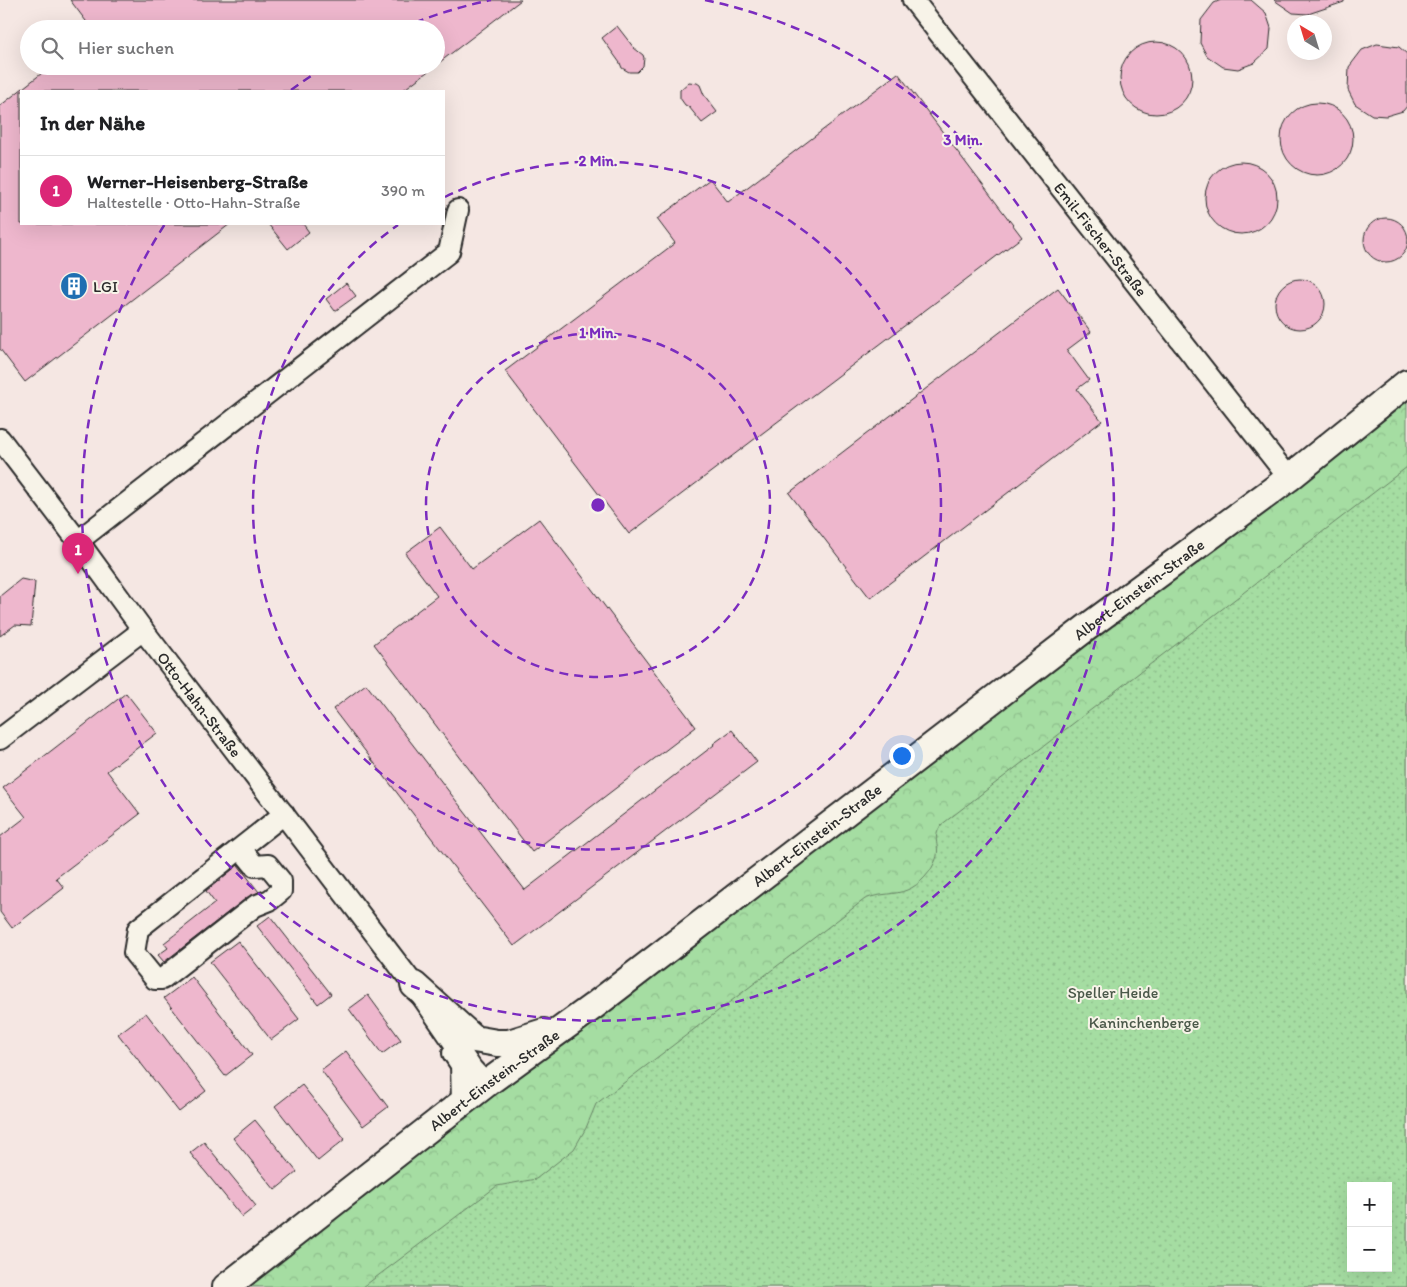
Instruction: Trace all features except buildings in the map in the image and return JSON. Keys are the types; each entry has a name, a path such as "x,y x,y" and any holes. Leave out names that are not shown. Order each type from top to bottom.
{"main road":[{"name":"Albert-Einstein-Straße","path":"226,1287 462,1102 568,1024 1086,628 1289,478 1407,383"},
{"path":"408,977 474,1039 509,1043 568,1024"},
{"path":"212,1287 295,1232"}],"street":[{"name":"Emil-Fischer-Straße","path":"913,0 1289,478"},
{"path":"78,541 449,252 458,210"},
{"name":"Otto-Hahn-Straße","path":"0,439 408,977 472,1070 486,1084"},
{"path":"0,740 143,630"},
{"path":"241,848 255,866 268,865 280,881 281,891 270,900 255,906 162,978 155,979 134,953 138,929 284,814"},
{"name":"Otto-Hahn-Straße","path":"408,977 408,992 461,1065 462,1102"}],"green space":[{"name":"Kaninchenberge","path":"1407,394 1407,1287 245,1287"},
{"name":"Kaninchenberge","path":"1407,467 1407,1287 363,1287 497,1186 536,1179 574,1149 586,1128 596,1104 865,899 903,892 916,885 925,877 934,864 937,854 936,839 941,825"}],"place":[{"name":"LGI","path":"74,286"},
{"name":"Werner-Heisenberg-Straße","path":"78,574"}],"park label":[{"name":"Speller Heide","path":"1113,992"}]}
